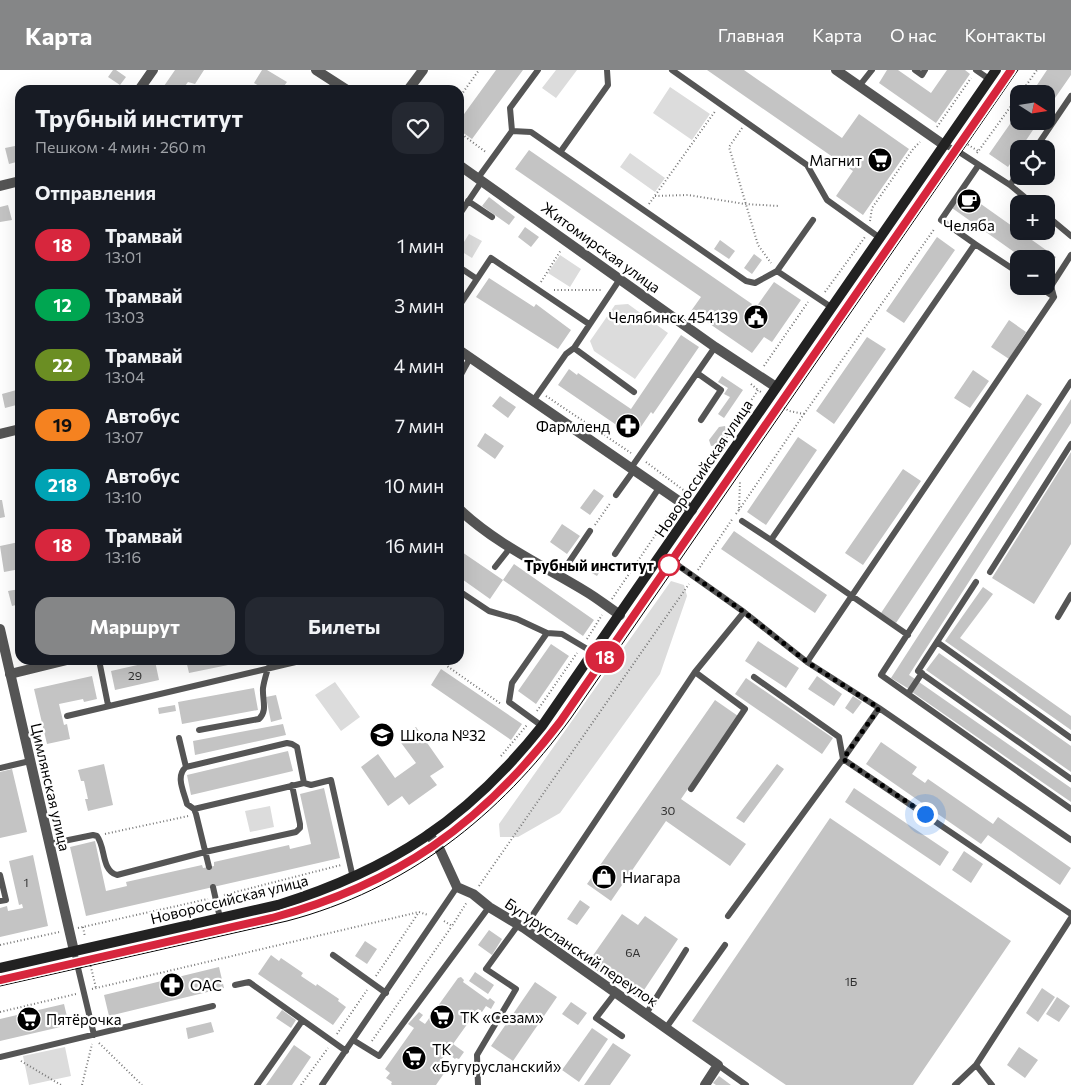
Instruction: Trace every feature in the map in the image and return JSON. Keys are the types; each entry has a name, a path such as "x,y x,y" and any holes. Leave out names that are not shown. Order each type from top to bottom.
{"main road":[{"name":"Новороссийская улица","path":"0,968 278,905 320,891 353,878 382,863 457,815 524,750 542,726 996,70"}],"street":[{"path":"142,85 153,70"},
{"path":"316,70 339,85"},
{"path":"412,85 423,70"},
{"path":"836,70 944,145"},
{"name":"Житомирская улица","path":"464,168 715,347 776,388"},
{"path":"0,186 15,182"},
{"path":"464,354 692,510"},
{"path":"0,434 15,430"},
{"path":"464,514 510,548 585,591 620,615"},
{"name":"Цимлянская улица","path":"0,629 74,952"},
{"path":"10,674 47,665"},
{"path":"430,834 440,850 457,887"},
{"name":"Бугурусланский переулок","path":"457,887 473,894 718,1065"},
{"path":"705,1085 718,1065"}],"lane":[{"path":"464,207 493,157 512,131 510,108 538,70"},
{"path":"561,152 608,85 607,70"},
{"path":"672,70 807,165 827,200 880,238"},
{"path":"860,86 872,70"},
{"path":"916,70 922,74 925,70"},
{"path":"976,70 989,79"},
{"path":"1041,140 1071,96"},
{"path":"512,131 531,132 746,281 755,283 777,271 813,220"},
{"path":"944,145 956,150 1022,195"},
{"path":"978,166 941,220 1010,267"},
{"path":"468,201 492,217"},
{"path":"1055,223 1071,236"},
{"path":"771,540 975,244"},
{"path":"807,662 1054,297 1052,286 1071,255"},
{"path":"464,298 491,258 589,324"},
{"path":"464,270 477,279"},
{"path":"777,271 831,307"},
{"path":"534,401 566,354 574,348 620,279"},
{"path":"616,495 638,458 715,347"},
{"path":"574,348 634,392"},
{"path":"464,369 470,358"},
{"path":"697,373 722,390 701,420"},
{"path":"1071,382 881,675 1071,809"},
{"path":"990,572 1071,444"},
{"path":"614,554 659,488"},
{"path":"742,521 908,635"},
{"path":"559,577 590,531"},
{"path":"495,567 510,548"},
{"path":"662,554 744,612 807,662 879,708 1071,840"},
{"path":"976,582 918,670 1071,779"},
{"path":"464,594 489,611 518,619 547,633 562,634 594,653"},
{"path":"1058,617 1071,596"},
{"path":"478,1085 477,1055 516,989 486,970 521,927 695,672 744,612"},
{"path":"542,726 509,702 512,683 547,633"},
{"path":"936,642 1071,738"},
{"path":"100,665 108,705"},
{"path":"68,716 282,665"},
{"path":"199,730 258,719 262,716 264,710 263,688 268,668"},
{"path":"691,789 745,709 695,672"},
{"path":"908,694 922,673"},
{"path":"754,677 839,738 843,759 1071,916 976,1064 955,1085"},
{"path":"728,916 879,708"},
{"path":"179,738 186,766"},
{"path":"209,867 195,811 187,804 180,777 181,771 186,766 287,743 296,747 304,783"},
{"path":"0,768 30,761"},
{"path":"195,811 304,783 311,785 331,780 353,878"},
{"path":"49,844 93,835 98,836 107,868 110,873 118,875 205,852 296,832 300,828 300,824 292,786"},
{"path":"0,875 6,900 0,901"},
{"path":"213,887 220,918"},
{"path":"322,1085 457,887"},
{"path":"354,1040 379,1056 490,907"},
{"path":"666,1028 725,945"},
{"path":"646,1014 686,950"},
{"path":"74,952 94,1035"},
{"path":"333,954 386,992"},
{"path":"235,985 249,982 346,1051"},
{"path":"616,992 596,1018 622,1036"},
{"path":"0,1057 213,1006"},
{"path":"257,1085 302,1021"},
{"path":"976,1064 992,1085"},
{"path":"718,1065 746,1085"}],"path":[{"path":"464,91 479,70"},
{"path":"1026,85 1037,70"},
{"path":"645,210 720,104"},
{"path":"971,161 1010,107"},
{"path":"747,122 729,147 758,245 777,271"},
{"path":"464,136 493,157"},
{"path":"655,196 688,195 745,204 779,206"},
{"path":"739,510 804,414 941,220"},
{"path":"566,241 538,289 612,290"},
{"path":"500,757 531,719 678,501 722,443 758,390 788,411 804,414"},
{"path":"540,392 686,492"},
{"path":"590,531 616,495"},
{"path":"446,665 504,706"},
{"path":"98,836 195,811"},
{"path":"0,945 215,897 350,863"},
{"path":"301,1085 419,912"},
{"path":"367,1048 452,926"},
{"path":"82,1085 94,1035"},
{"path":"94,1035 100,1044 142,1085"},
{"path":"11,1054 61,1085"}],"shaded area":[{"path":"556,70 577,70 556,98 542,88"},
{"path":"670,87 710,114 692,140 653,113"},
{"path":"630,153 665,178 655,192 620,167"},
{"path":"469,234 482,241 472,258 464,253 464,242"},
{"path":"560,255 581,269 570,287 548,273"},
{"path":"628,304 668,333 635,379 594,351 590,341 615,305"},
{"path":"671,581 684,585 687,596 660,674 560,813 518,837 500,837 499,824"},
{"path":"335,682 360,717 341,731 315,695"},
{"path":"270,806 274,827 250,832 245,811"},
{"path":"65,1047 71,1076 29,1085 23,1056"}],"building":[{"path":"113,70 126,77 120,85 108,77"},
{"path":"175,70 204,70 195,84 188,82 186,85 165,85"},
{"path":"262,70 267,70 287,82 285,85 257,85 254,83"},
{"path":"496,70 523,70 472,139 464,133 464,114"},
{"path":"707,70 744,70 842,138 859,114 909,149 863,215 836,196 853,171"},
{"path":"887,70 898,70 931,93 947,70 965,70 970,74 936,123 879,83"},
{"path":"1047,70 1071,70 1071,75 1055,98 1055,85 1037,85"},
{"path":"1010,124 1010,130 1033,130 1026,140 1010,140 1010,164 1008,167 989,154"},
{"path":"15,146 15,162 9,164 5,148"},
{"path":"529,150 752,304 750,307 754,310 774,282 801,300 772,342 764,337 752,353 691,311 701,297 515,169"},
{"path":"964,192 1010,224 1010,240 1032,240 1046,250 1011,250 952,208"},
{"path":"489,197 515,217 509,225 482,206"},
{"path":"8,205 12,220 0,222 0,207"},
{"path":"525,227 539,237 531,247 518,237"},
{"path":"937,237 955,250 904,323 886,311"},
{"path":"720,240 735,251 729,259 714,249"},
{"path":"754,254 762,260 752,274 744,268"},
{"path":"489,278 534,307 536,304 571,330 558,349 476,297"},
{"path":"1009,320 1026,332 1009,359 991,347"},
{"path":"681,335 699,347 653,414 651,412 634,437 558,385 569,369 577,375 578,373 631,409"},
{"path":"867,337 886,349 834,424 816,411"},
{"path":"973,370 989,381 970,408 954,398"},
{"path":"722,376 743,390 724,418 718,414 730,397 724,394 728,388 718,382"},
{"path":"15,390 15,405 5,408 2,394"},
{"path":"1027,394 1042,404 896,623 881,613"},
{"path":"500,396 516,407 508,418 492,406"},
{"path":"1071,399 1071,423 909,675 915,679 909,689 891,678"},
{"path":"725,426 727,434 718,445 711,446 709,440 719,427"},
{"path":"485,433 504,446 495,459 477,446"},
{"path":"798,437 817,450 766,525 747,512"},
{"path":"1071,452 1071,544 1034,604 992,578"},
{"path":"903,469 921,481 863,565 845,553"},
{"path":"594,489 604,496 590,515 580,508"},
{"path":"0,500 2,500 5,517 0,518"},
{"path":"562,524 580,536 567,554 550,542"},
{"path":"734,531 827,595 815,613 721,549"},
{"path":"15,543 15,570 4,572 0,546"},
{"path":"464,553 503,580 490,599 464,581"},
{"path":"598,563 603,566 597,576 592,573"},
{"path":"514,564 594,620 583,636 503,580"},
{"path":"983,587 993,594 960,638 1071,716 1071,730 945,641"},
{"path":"15,590 15,605 12,606 8,591"},
{"path":"758,641 799,668 786,688 745,661"},
{"path":"551,644 569,656 536,704 518,691"},
{"path":"939,653 1071,746 1071,772 926,670"},
{"path":"137,665 156,665 159,680 115,690 111,671"},
{"path":"187,665 228,665 189,673"},
{"path":"441,669 522,724 511,740 431,685"},
{"path":"92,676 97,699 84,702 83,699 59,704 64,725 67,724 70,739 47,744 34,689"},
{"path":"817,676 842,694 834,706 808,689"},
{"path":"746,678 833,738 822,754 735,694"},
{"path":"919,682 1071,788 1071,802 912,692"},
{"path":"254,688 258,710 182,724 178,702"},
{"path":"276,695 282,719 271,722 266,697"},
{"path":"853,696 862,702 853,714 845,708"},
{"path":"715,700 738,716 681,799 746,844 730,866 666,821 611,901 587,884"},
{"path":"175,705 176,711 159,714 158,708"},
{"path":"283,724 286,735 195,755 193,741"},
{"path":"416,727 444,767 430,776 437,785 409,805 402,796 388,806 361,767 378,754 395,778 416,763 399,740"},
{"path":"881,742 917,767 912,774 925,783 928,779 993,824 998,817 1071,868 1060,885 988,835 981,844 866,764"},
{"path":"288,751 293,771 191,795 187,775"},
{"path":"104,764 113,805 88,811 85,799 88,799 84,781 81,781 78,770"},
{"path":"777,764 784,769 744,823 736,818"},
{"path":"12,769 27,832 0,838 0,772"},
{"path":"324,788 340,858 86,916 70,847 95,841 106,891 127,886 126,882 202,865 203,868 214,866 214,862 289,845 290,849 311,844 300,794"},
{"path":"854,788 949,852 940,866 845,802"},
{"path":"830,818 1011,941 913,1085 786,1085 692,1021"},
{"path":"964,851 983,864 971,883 952,870"},
{"path":"33,855 48,926 0,937 0,908 7,906 8,911 23,908 22,904 19,905 9,861"},
{"path":"580,900 590,907 577,925 567,919"},
{"path":"622,914 638,925 645,916 678,939 638,999 587,964"},
{"path":"489,930 502,939 492,955 478,945"},
{"path":"365,941 377,949 367,964 355,956"},
{"path":"271,955 279,961 281,958 303,973 301,976 339,999 338,1001 346,1007 333,1025 258,974"},
{"path":"219,967 224,988 109,1016 104,995"},
{"path":"475,972 494,985 488,994 469,981"},
{"path":"461,977 464,980 463,982 488,1000 490,998 495,1002 491,1009 486,1006 482,1012 478,1009 453,1044 464,1052 459,1059 455,1059 447,1053 441,1060 449,1066 436,1085 392,1085 392,1082 386,1078 390,1073 385,1069 414,1028 408,1024 419,1012 423,1015 419,1020 425,1024 458,978"},
{"path":"535,982 557,997 513,1061 491,1046"},
{"path":"1042,988 1055,997 1038,1022 1026,1013"},
{"path":"1057,997 1070,1006 1059,1022 1046,1014"},
{"path":"571,1002 587,1013 578,1025 562,1014"},
{"path":"64,1004 69,1025 0,1041 0,1019"},
{"path":"282,1010 296,1020 291,1028 276,1018"},
{"path":"211,1022 214,1032 188,1039 186,1028"},
{"path":"592,1028 608,1039 579,1082 562,1070"},
{"path":"613,1043 631,1055 610,1085 584,1085"},
{"path":"294,1045 311,1057 292,1085 266,1085"},
{"path":"1019,1047 1038,1060 1025,1078 1007,1065"},
{"path":"719,1076 731,1085 716,1085 713,1083"}],"tram line":[{"name":"18","path":"0,980 272,918 314,906 360,888 400,867 455,832 485,807 536,754 560,722 1011,70"},
{"path":"0,986 287,921 330,907 372,890 410,869 447,845 481,817 513,787 543,754 571,718 1018,70"}],"place":[{"name":"Магнит","path":"880,160"},
{"name":"Челяба","path":"969,201"},
{"name":"Челябинск 454139","path":"756,317"},
{"name":"Фармленд","path":"628,426"},
{"name":"Трубный институт","path":"669,565"},
{"name":"Школа №32","path":"382,735"},
{"name":"Ниагара","path":"604,877"},
{"name":"ОАС","path":"172,985"},
{"name":"ТК «Сезам»","path":"442,1017"},
{"name":"Пятёрочка","path":"29,1019"},
{"name":"ТК «Бугурусланский»","path":"414,1058"}],"route":[{"path":"669,565 672,561 744,612 807,662 879,708 843,759 925,814"}]}
